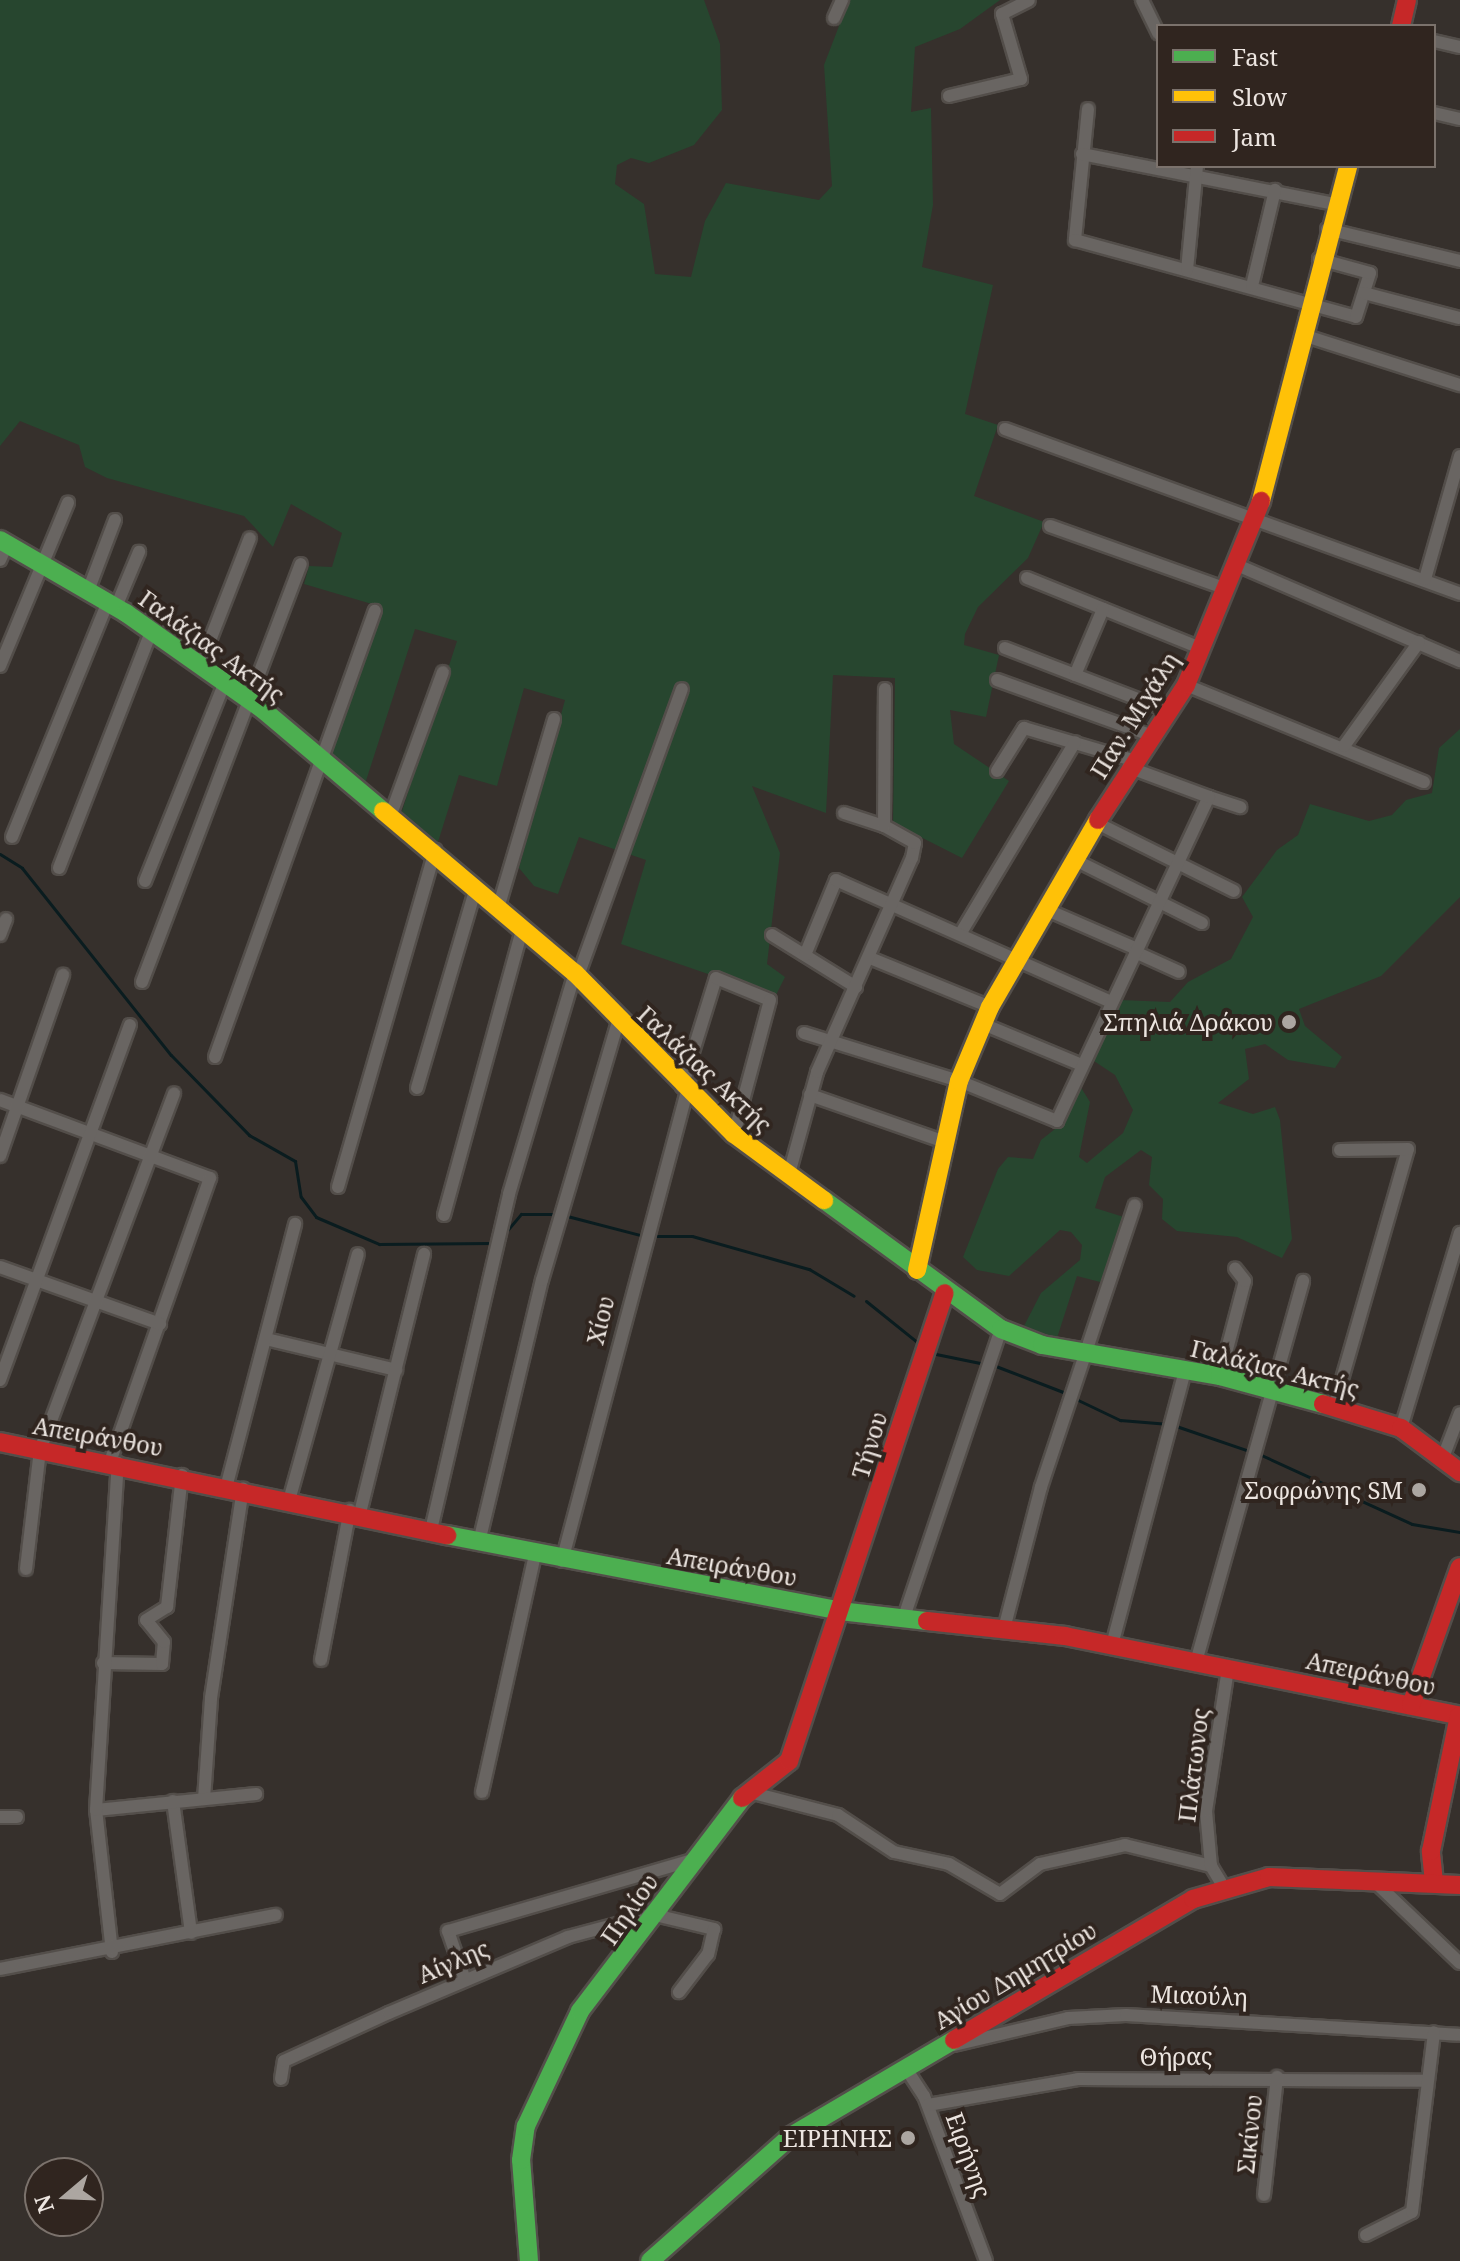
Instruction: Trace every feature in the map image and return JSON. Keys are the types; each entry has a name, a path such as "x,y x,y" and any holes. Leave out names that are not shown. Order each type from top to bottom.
{"street":[{"path":"834,18 842,0"},
{"path":"949,96 1021,79 1002,14 1029,0"},
{"path":"1142,0 1156,29"},
{"path":"1401,24 1407,0"},
{"path":"1436,41 1460,47"},
{"path":"1088,109 1075,240 1252,286 1356,317 1370,273 1319,259"},
{"path":"1436,113 1460,119"},
{"path":"1082,154 1156,164"},
{"name":"Παν. Μιχάλη","path":"917,1270 959,1081 986,1016 1017,955 1095,822 1131,763 1186,685 1256,519 1319,259 1347,168"},
{"path":"1187,270 1196,170 1335,204"},
{"path":"1252,286 1275,190"},
{"path":"1327,229 1460,261"},
{"path":"1364,293 1459,318"},
{"path":"1303,335 1460,385"},
{"path":"1005,429 1460,594"},
{"path":"1425,579 1460,456"},
{"path":"0,666 68,503"},
{"path":"88,591 115,520"},
{"path":"1050,526 1227,589"},
{"path":"200,666 250,538"},
{"name":"Γαλάζιας Ακτής","path":"2,548 112,604 250,701 499,905 522,929 576,974 684,1089 734,1134 945,1293 1001,1329 1083,1354 1220,1376 1334,1407 1401,1428 1460,1472"},
{"path":"12,837 112,604 139,552"},
{"path":"142,982 301,564"},
{"path":"1237,565 1460,661"},
{"path":"1027,578 1203,649"},
{"path":"1075,675 1103,609"},
{"path":"215,1057 325,762 375,611"},
{"path":"59,868 151,632"},
{"path":"1344,746 1419,642"},
{"path":"1005,648 1169,711"},
{"path":"391,814 443,672"},
{"path":"997,680 1150,735"},
{"path":"145,881 224,684"},
{"path":"1186,685 1344,746 1424,782"},
{"path":"431,1530 509,1194 576,974 682,689"},
{"path":"884,826 885,689"},
{"path":"499,905 554,719"},
{"path":"997,771 1019,730 1075,742 1240,807"},
{"path":"962,931 1075,742"},
{"path":"804,1033 959,1081 1057,1121 1209,797"},
{"path":"789,1174 810,1095 831,1039 870,958 915,843 884,826 844,813"},
{"path":"1095,822 1234,891"},
{"path":"338,1187 435,850"},
{"path":"1073,859 1202,923"},
{"path":"805,955 831,880 962,931 1111,1002"},
{"path":"417,1088 476,887"},
{"path":"1045,909 1179,972"},
{"path":"0,935 6,919"},
{"path":"444,1215 522,929"},
{"path":"772,935 856,987"},
{"path":"870,958 1082,1065"},
{"path":"0,1156 63,975"},
{"name":"Χίου","path":"562,1561 684,1089 716,978 770,1000 734,1134"},
{"path":"479,1542 542,1280 618,1022"},
{"path":"0,1380 88,1131 130,1025"},
{"path":"26,1569 40,1450 174,1093"},
{"path":"810,1095 945,1142"},
{"path":"0,1100 152,1151 210,1178 114,1462 96,1810 112,1952"},
{"path":"1334,1407 1408,1149 1340,1150"},
{"path":"1004,1629 1083,1354 1135,1205"},
{"path":"204,1799 212,1685 235,1486 266,1339 295,1224"},
{"path":"1401,1428 1460,1233"},
{"path":"290,1497 358,1254"},
{"path":"321,1660 355,1512 396,1370 424,1254"},
{"path":"0,1267 160,1324"},
{"path":"1220,1376 1245,1281 1235,1268"},
{"path":"1196,1662 1303,1281"},
{"name":"Τήνου","path":"840,1611 945,1293"},
{"path":"903,1620 1001,1329"},
{"path":"266,1339 396,1370"},
{"path":"1112,1645 1185,1370"},
{"path":"1442,1460 1460,1413"},
{"name":"Απειράνθου","path":"0,1442 290,1497 562,1561 840,1611 1004,1629 1112,1645 1460,1716"},
{"path":"103,1663 149,1669 162,1664 164,1642 146,1620 167,1607 182,1475"},
{"path":"482,1792 535,1555"},
{"path":"1411,1705 1460,1567"},
{"name":"Πηλίου","path":"529,2261 521,2160 526,2126 580,2011 661,1914 692,1860 731,1807 753,1793 789,1761 840,1611"},
{"name":"Πλάτωνος","path":"1211,1866 1206,1811 1228,1669"},
{"path":"1434,1882 1431,1851 1460,1716"},
{"path":"753,1793 838,1815 894,1852 949,1864 1000,1894 1040,1864 1112,1847 1211,1866 1223,1886"},
{"path":"96,1810 256,1794"},
{"path":"173,1801 191,1933"},
{"path":"0,1817 17,1817"},
{"path":"465,1980 448,1931 692,1860"},
{"name":"Αγίου Δημητρίου","path":"653,2260 791,2136 905,2067 1223,1886 1269,1877 1371,1878 1460,1885"},
{"path":"1371,1878 1460,1963"},
{"path":"661,1914 714,1929 708,1954 679,1992"},
{"name":"Αίγλης","path":"281,2079 284,2061 465,1980 592,1929 661,1914"},
{"path":"0,1969 112,1952 276,1915"},
{"name":"Μιαούλη","path":"939,2048 1068,2018 1126,2015 1460,2035"},
{"path":"1366,2235 1412,2212 1434,2032"},
{"name":"Ειρήνης","path":"905,2067 928,2105 986,2261"},
{"name":"Θήρας","path":"928,2105 1078,2079 1277,2077 1426,2081"},
{"name":"Σικίνου","path":"1264,2195 1277,2077"}],"green space":[{"path":"0,0 704,0 720,44 722,110 694,145 649,163 631,158 617,165 615,184 644,204 655,274 691,277 705,221 726,183 819,200 832,186 824,65 849,0 1000,0 960,29 915,47 911,112 931,108 933,205 922,267 993,285 965,414 998,425 974,496 1044,522 1028,558 978,607 965,634 964,645 999,655 986,717 950,710 954,744 1009,781 962,858 893,823 895,678 833,675 826,813 752,786 780,853 767,964 785,977 775,997 621,944 646,860 579,837 558,894 534,886 519,868 565,700 524,688 497,786 459,775 438,842 401,814 457,641 415,629 364,787 332,757 331,746 382,607 304,584 309,566 332,567 342,533 291,504 273,547 244,516 107,478 85,467 79,445 20,421 0,446"},
{"path":"1460,729 1460,897 1381,976 1299,1009 1305,1026 1342,1057 1335,1068 1288,1060 1265,1044 1245,1049 1249,1079 1218,1103 1253,1114 1275,1107 1280,1120 1292,1239 1282,1258 1237,1237 1177,1231 1162,1219 1163,1199 1149,1185 1152,1157 1141,1150 1105,1177 1095,1208 1127,1218 1104,1283 1077,1276 1057,1338 1024,1326 1041,1293 1080,1260 1082,1245 1071,1232 1060,1230 1009,1276 977,1270 963,1257 998,1169 1008,1157 1033,1159 1041,1140 1064,1122 1080,1086 1090,1102 1079,1157 1087,1163 1123,1133 1133,1110 1115,1075 1094,1061 1120,1000 1170,1002 1188,982 1231,959 1253,917 1242,897 1277,850 1298,835 1310,804 1369,821 1392,815 1406,800 1432,793 1439,748"}],"waterway":[{"path":"0,854 22,868 171,1055 249,1135 295,1161 301,1197 316,1217 379,1244 492,1243"},
{"path":"505,1233 521,1214 560,1214"},
{"path":"567,1216 644,1236"},
{"path":"651,1236 692,1236 809,1269 854,1296"},
{"path":"866,1301 922,1346"},
{"path":"931,1353 985,1364"},
{"path":"993,1365 1063,1392"},
{"path":"1078,1400 1120,1420 1169,1424"},
{"path":"1176,1426 1252,1452"},
{"path":"1259,1454 1412,1524 1460,1532"}],"traffic: fast":[{"path":"0,540 126,613 262,709 383,811"},
{"path":"824,1200 1001,1329 1042,1345 1220,1376 1323,1404"},
{"path":"447,1535 840,1611 927,1621"},
{"path":"529,2261 521,2160 526,2126 580,2011 742,1798"},
{"path":"650,2261 791,2136 954,2040"}],"traffic: slow":[{"path":"1261,501 1347,168"},
{"path":"383,811 575,973 734,1134 824,1200"},
{"path":"917,1270 959,1081 990,1007 1098,820"}],"traffic: jam":[{"path":"1401,24 1407,0"},
{"path":"1098,820 1186,685 1261,501"},
{"path":"742,1798 789,1761 945,1293"},
{"path":"1323,1404 1401,1428 1460,1472"},
{"path":"0,1442 447,1535"},
{"path":"1411,1705 1460,1567"},
{"path":"927,1621 1065,1636 1460,1716"},
{"path":"1434,1882 1431,1851 1459,1716"},
{"path":"954,2040 1193,1899 1269,1877 1460,1885"}],"place":[{"name":"Σπηλιά Δράκου","path":"1289,1022"},
{"name":"Σοφρώνης SM","path":"1419,1490"},
{"name":"ΕΙΡΗΝΗΣ","path":"908,2138"}]}
